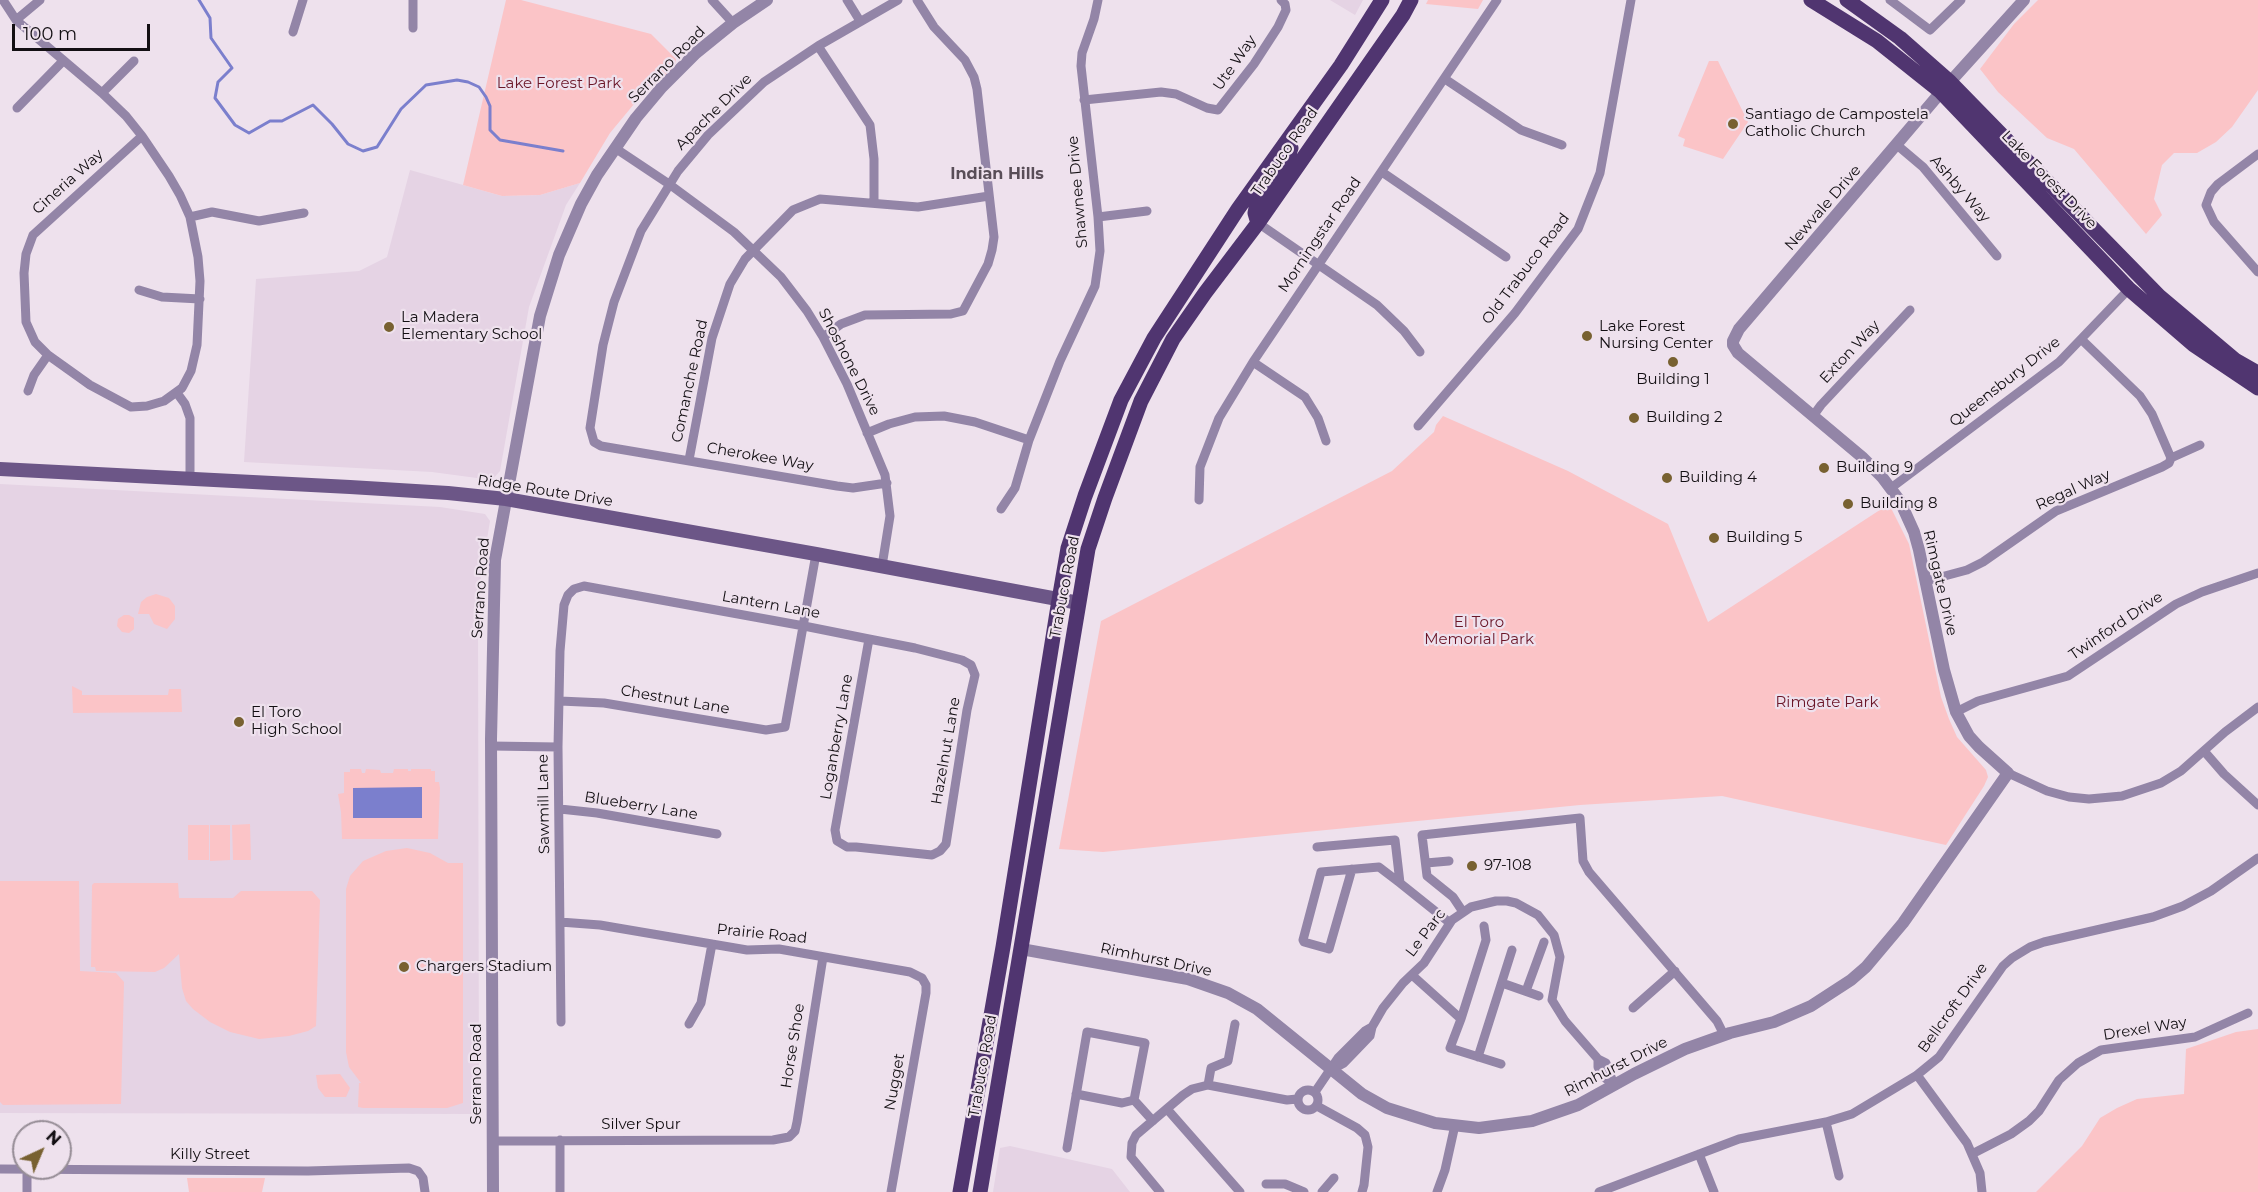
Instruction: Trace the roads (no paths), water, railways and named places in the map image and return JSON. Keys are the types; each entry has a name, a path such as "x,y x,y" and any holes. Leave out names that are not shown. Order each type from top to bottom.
{"main road":[{"name":"Trabuco Road","path":"960,1192 1068,548 1121,399 1154,338 1238,209 1341,65 1382,0"},
{"name":"Trabuco Road","path":"980,1192 1088,549 1141,401 1173,339 1258,224 1397,25 1412,0"},
{"name":"Lake Forest Drive","path":"1811,0 1946,87 2159,296 2235,360 2258,373"},
{"name":"Lake Forest Drive","path":"1847,0 1900,38 2129,289 2194,345 2258,388"},
{"path":"1258,224 1255,213 1257,204 1288,157 1291,148 1288,139"},
{"path":"2114,251 2115,261 2129,289 2159,296"},
{"name":"Ridge Route Drive","path":"0,469 437,492 506,500 1079,603"},
{"path":"1041,713 1048,727 1044,775 1049,785"},
{"path":"993,1003 1001,994 1007,969 1014,955 1021,949 1016,929 1023,878 1016,866"},
{"path":"969,1192 979,1135 972,1122"}],"street":[{"path":"3,0 16,20 102,93 142,136 180,195 190,217 198,257 200,299 197,345 190,376 177,393 185,404 190,418 190,479"},
{"path":"16,20 40,0"},
{"path":"293,32 303,0"},
{"path":"412,0 413,28"},
{"path":"712,0 733,23"},
{"name":"Serrano Road","path":"493,1192 492,746 495,560 540,316 569,229 581,204 636,118 662,87 696,53 733,23 767,0"},
{"path":"847,0 860,21"},
{"name":"Apache Drive","path":"594,442 590,428 603,345 614,302 641,231 669,184 708,135 764,82 818,46 898,0"},
{"path":"823,338 841,324 865,315 951,314 963,310 988,264 992,250 994,237 974,77 965,60 934,27 917,0"},
{"name":"Shawnee Drive","path":"1001,509 1015,488 1029,440 1060,362 1095,286 1100,251 1098,217 1081,66 1082,53 1098,0"},
{"name":"Morningstar Road","path":"1199,500 1200,467 1219,418 1252,362 1497,0"},
{"name":"Old Trabuco Road","path":"1418,426 1515,313 1578,229 1600,173 1630,0"},
{"path":"1890,0 1930,30 1961,0"},
{"name":"Newvale Drive","path":"1733,345 1739,329 1946,87 2024,0"},
{"name":"Ute Way","path":"1084,100 1161,92 1176,94 1206,108 1218,110 1254,64 1282,20 1283,2"},
{"path":"818,46 870,125 874,159 874,203"},
{"path":"17,108 63,61"},
{"path":"102,93 134,61"},
{"path":"1445,79 1521,130 1562,145"},
{"name":"Cineria Way","path":"142,136 33,234 24,273 26,322 35,342 48,355 90,385 131,407 156,404 177,393"},
{"name":"Ashby Way","path":"1897,145 1923,167 1997,256"},
{"name":"Shoshone Drive","path":"615,148 734,232 781,278 807,311 847,384 882,464 887,483 890,516 882,566"},
{"path":"2258,154 2218,184 2211,192 2206,205 2214,222 2258,273"},
{"path":"1382,172 1506,257"},
{"name":"Comanche Road","path":"689,460 712,338 732,279 753,249 793,210 820,199 918,207 989,196"},
{"path":"190,217 212,212 259,221 304,213"},
{"path":"1098,217 1147,212"},
{"path":"1258,224 1377,305 1420,352"},
{"name":"Queensbury Drive","path":"1891,488 2040,378 2082,339 2129,289"},
{"path":"138,290 162,297 200,299"},
{"name":"Exton Way","path":"1813,416 1910,310"},
{"path":"2082,339 2140,396 2152,414 2171,458"},
{"name":"Rimgate Drive","path":"1733,345 1738,354 1862,457 1891,488 1907,514 1914,532 1944,670 1956,712 1978,747 2008,773"},
{"path":"28,391 34,375 48,355"},
{"path":"1252,362 1305,397 1318,418 1326,441"},
{"path":"867,433 915,417 944,416 975,422 1029,440"},
{"name":"Cherokee Way","path":"594,442 601,446 837,486 852,488 887,483"},
{"name":"Regal Way","path":"1926,581 1967,570 1983,562 2056,511 2169,464 2171,458 2200,445"},
{"path":"804,626 816,554"},
{"name":"Twinford Drive","path":"1956,712 1978,701 2068,676 2176,604 2202,592 2258,573"},
{"name":"Lantern Lane","path":"574,589 584,586 804,626 962,660"},
{"name":"Sawmill Lane","path":"561,1022 558,747 560,651 564,605 574,589"},
{"name":"Chestnut Lane","path":"560,701 604,703 766,730 785,727 804,626"},
{"name":"Loganberry Lane","path":"869,639 835,830 837,841 847,847 856,846 932,855 940,851"},
{"name":"Hazelnut Lane","path":"940,851 946,844 967,710 975,675 971,665 962,660"},
{"path":"2008,773 2047,791 2069,797 2122,796 2161,783 2181,771 2258,708"},
{"path":"492,746 558,747"},
{"path":"2204,751 2224,774 2258,805"},
{"name":"Rimhurst Drive","path":"1021,949 1188,979 1228,993 1257,1009 1362,1094 1387,1108 1435,1123 1479,1128 1532,1120 1578,1105 1685,1049 1724,1035 1774,1022 1811,1006 1851,980 1884,948 1903,923 2008,773"},
{"name":"Blueberry Lane","path":"560,809 597,813 717,834"},
{"path":"1463,912 1453,897 1427,876 1422,835 1580,818 1583,861 1589,872 1718,1021 1724,1035"},
{"path":"1317,847 1395,840 1400,883"},
{"name":"Bellcroft Drive","path":"1599,1192 1739,1138 1826,1122 1852,1114 1917,1075 1939,1058 2003,966 2012,958 2044,942 2153,917 2183,906 2220,886 2258,858"},
{"path":"1426,863 1449,861"},
{"path":"1352,869 1329,949 1304,942 1321,872 1352,869 1379,867 1450,923"},
{"name":"Le Parc","path":"1315,1092 1331,1070 1372,1027 1394,994 1424,963 1450,923 1463,912 1485,903 1507,901 1527,908 1546,923 1554,935 1560,957 1552,1000 1565,1021 1598,1059 1598,1067 1605,1078 1614,1085"},
{"name":"Prairie Road","path":"560,922 600,925 747,950 779,949 910,972 922,978"},
{"path":"1484,927 1486,940 1450,1048 1501,1064"},
{"path":"1526,991 1544,942"},
{"path":"689,1023 701,1003 712,944"},
{"path":"1478,1056 1512,950"},
{"name":"Horse Shoe","path":"789,1137 795,1131 797,1122 823,957"},
{"path":"1633,1008 1675,970"},
{"path":"1412,975 1461,1019"},
{"name":"Nugget","path":"891,1192 926,993 926,985 922,978"},
{"path":"1502,983 1539,996"},
{"name":"Drexel Way","path":"1972,1154 2011,1134 2029,1121 2039,1111 2059,1080 2078,1063 2101,1050 2195,1037 2248,1013"},
{"path":"1208,1085 1211,1068 1228,1061 1235,1024"},
{"path":"1067,1148 1087,1032 1145,1043 1134,1100"},
{"path":"1917,1075 1960,1132 1980,1173 1982,1192"},
{"path":"1160,1192 1131,1157 1132,1143 1136,1136 1192,1089 1208,1085 1287,1100 1297,1099 1304,1090 1309,1089 1315,1092 1318,1099 1317,1106 1307,1111 1299,1106 1297,1099"},
{"path":"1076,1094 1122,1103 1134,1100"},
{"path":"1134,1100 1153,1121"},
{"path":"1317,1106 1357,1128 1365,1135 1368,1147 1365,1185 1362,1192"},
{"path":"1167,1109 1240,1192"},
{"path":"1826,1122 1839,1176"},
{"path":"1438,1192 1455,1125"},
{"name":"Silver Spur","path":"492,1141 773,1140 789,1137"},
{"path":"560,1140 560,1192"},
{"path":"1699,1154 1714,1192"},
{"name":"Killy Street","path":"72,1169 308,1171 409,1168 423,1178 425,1192"},
{"path":"1322,1192 1334,1178"},
{"path":"1266,1184 1285,1184 1304,1192"}],"water":[{"path":"422,787 422,818 353,818 353,788"}],"waterway":[{"path":"199,0 210,18 211,38 232,68 218,82 215,98 235,125 249,133 270,121 282,121 313,105 348,144 363,151 377,147 401,109 426,85 457,80 479,87 490,106 490,130 500,140 563,151"}],"place":[{"name":"Santiago de Campostela Catholic Church","path":"1733,124"},
{"name":"La Madera Elementary School","path":"389,327"},
{"name":"Lake Forest Nursing Center","path":"1587,336"},
{"name":"Building 1","path":"1673,362"},
{"name":"Building 2","path":"1634,418"},
{"name":"Building 9","path":"1824,468"},
{"name":"Building 4","path":"1667,478"},
{"name":"Building 8","path":"1848,504"},
{"name":"Building 5","path":"1714,538"},
{"name":"El Toro High School","path":"239,722"},
{"name":"97-108","path":"1472,866"},
{"name":"Chargers Stadium","path":"404,967"}],"district":[{"name":"Indian Hills","path":"997,174"}],"park label":[{"name":"Lake Forest Park","path":"559,84"},
{"name":"El Toro Memorial Park","path":"1479,632"},
{"name":"Rimgate Park","path":"1827,703"}]}
